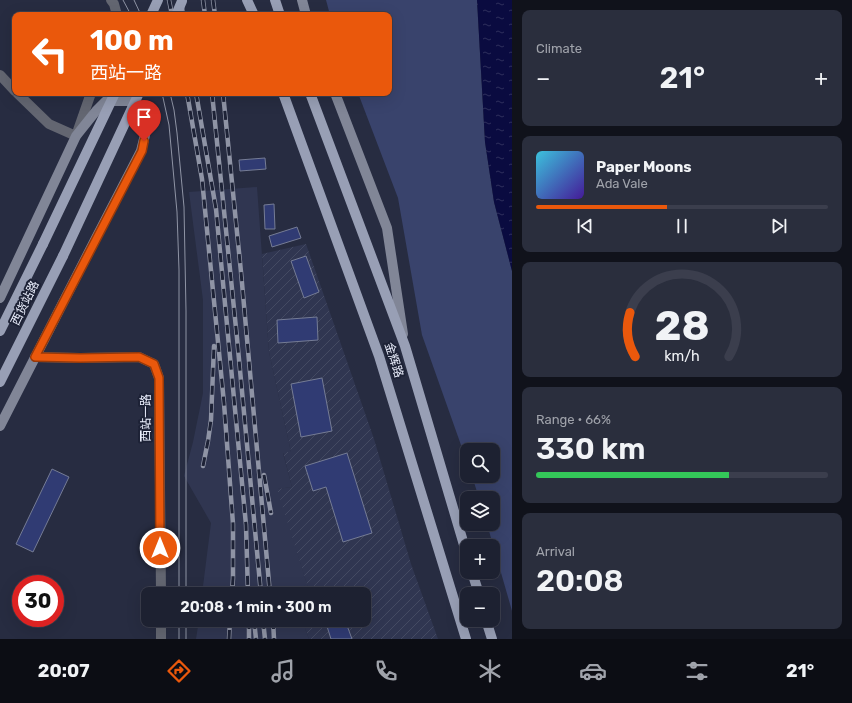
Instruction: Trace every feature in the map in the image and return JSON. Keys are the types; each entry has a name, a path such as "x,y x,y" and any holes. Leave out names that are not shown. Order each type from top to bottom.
{"main road":[{"path":"152,12 158,0"},
{"path":"177,12 183,0"},
{"path":"247,0 253,12"},
{"path":"275,0 279,12"},
{"path":"302,0 305,12"},
{"name":"西货站路","path":"0,331 113,96"},
{"name":"西货站路","path":"0,382 63,256 138,96"},
{"name":"金辉路","path":"284,96 379,356 466,639"},
{"name":"金辉路","path":"311,96 405,346 462,539"},
{"path":"336,96 387,228 405,346"},
{"path":"0,298 76,136 106,101 129,101 145,114 146,131 142,151 0,426"},
{"path":"488,627 492,639"}],"street":[{"path":"111,0 116,12"},
{"path":"0,75 12,88"},
{"path":"20,96 49,124 76,136 90,96"},
{"name":"西站一路","path":"35,357 139,357 154,364 159,378 161,587"},
{"path":"161,627 161,639"}],"shaded area":[{"path":"326,0 477,0 485,142 494,202 512,271 512,611 500,569 500,539 491,539 489,531 500,531 500,491 477,491 474,483 500,483 500,443 460,443 422,335 398,198 359,96 392,96 392,12 329,12"},
{"path":"257,187 269,352 291,452 283,453 292,487 278,489 308,587 203,587 211,523 184,476 203,393 203,300 189,192"},
{"path":"306,244 374,439 411,564 438,639 309,639 305,627 371,627 371,587 308,587 277,489 292,487 283,452 291,452 269,352 262,254"},
{"path":"198,627 305,627 309,639 196,639"}],"water":[{"path":"477,0 512,0 512,271 494,202 485,142"}],"building":[{"path":"265,158 266,169 240,171 239,160"},
{"path":"274,204 275,229 265,229 264,205"},
{"path":"297,227 301,238 272,247 269,236"},
{"path":"306,256 319,292 304,298 291,261"},
{"path":"317,317 318,340 278,343 277,320"},
{"path":"322,378 332,431 301,437 291,384"},
{"path":"347,453 372,533 343,542 326,487 313,491 305,466"},
{"path":"52,469 69,477 33,552 16,544"},
{"path":"327,627 348,627 352,639 331,639"}],"tram line":[{"path":"123,0 129,12"},
{"path":"134,0 140,12"},
{"path":"163,96 169,125 177,212 179,270 179,587"},
{"path":"171,96 177,133 184,207 186,311 186,587"},
{"path":"179,627 179,639"},
{"path":"186,627 186,639"}],"railway":[{"path":"169,0 171,12"},
{"path":"181,0 183,12"},
{"path":"203,0 205,12"},
{"path":"213,0 215,12"},
{"path":"188,96 202,179 224,403 233,524 232,587"},
{"path":"197,96 216,209 246,525 248,587"},
{"path":"212,96 260,587"},
{"path":"223,96 269,587"},
{"path":"203,466 211,420 214,346"},
{"path":"264,475 271,513"},
{"path":"229,639 230,627"},
{"path":"249,627 249,639"},
{"path":"255,627 256,639"},
{"path":"264,627 265,639"},
{"path":"273,627 274,639"}],"route":[{"path":"144,141 142,151 35,357 139,357 154,364 159,378 160,548"}]}
